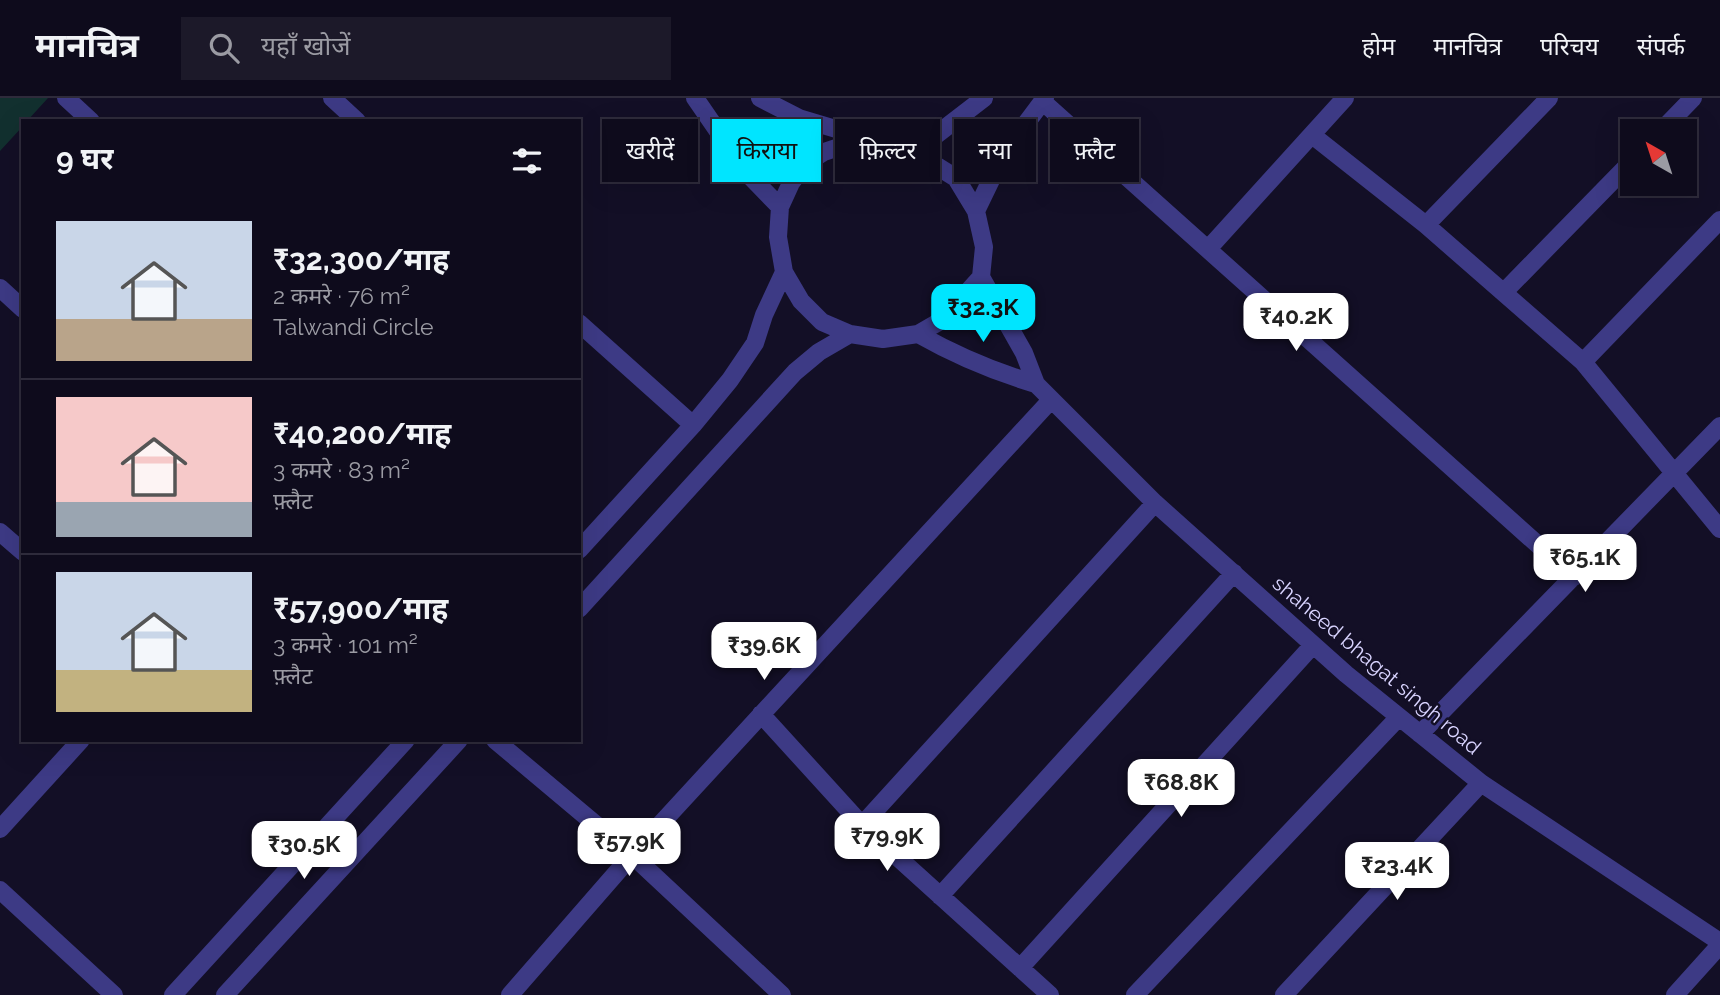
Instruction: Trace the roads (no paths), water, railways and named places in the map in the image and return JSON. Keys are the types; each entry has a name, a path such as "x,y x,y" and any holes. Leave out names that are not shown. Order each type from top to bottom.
{"street":[{"path":"66,98 89,119"},
{"path":"332,98 355,119"},
{"path":"695,98 746,172 780,208"},
{"path":"760,98 799,118 835,129"},
{"path":"940,132 984,98"},
{"path":"1208,249 1345,98"},
{"path":"1426,225 1549,98"},
{"path":"1673,119 1693,98"},
{"path":"976,211 1004,153 1043,100 1574,577"},
{"path":"1312,135 1426,225 1583,362 1720,529"},
{"path":"835,148 805,164 791,183 780,208 778,237 785,272 801,302 822,321 850,334 883,339 918,334 937,323 981,277"},
{"path":"940,168 956,178 976,211 984,247 981,277 1024,353 1036,384"},
{"path":"1504,292 1620,173"},
{"path":"1583,362 1720,220"},
{"path":"581,548 693,425 730,380 755,343 764,315 785,272"},
{"path":"0,288 21,307"},
{"path":"581,325 693,425"},
{"path":"581,607 795,372 819,352 850,334"},
{"path":"918,334 959,355 1036,384"},
{"name":"shaheed bhagat singh road","path":"1036,384 1156,503 1313,645 1399,717 1481,783 1720,944"},
{"path":"510,995 632,855 1051,400"},
{"path":"1420,734 1720,426"},
{"path":"862,825 1156,503"},
{"path":"940,896 1234,573"},
{"path":"1020,968 1313,645"},
{"path":"761,714 862,825 1049,995"},
{"path":"1135,995 1399,717"},
{"path":"0,829 79,742"},
{"path":"173,995 404,742"},
{"path":"225,995 457,742"},
{"path":"497,742 632,855 782,995"},
{"path":"1290,993 1481,783"},
{"path":"0,890 114,995"},
{"path":"1675,995 1720,944"}]}
